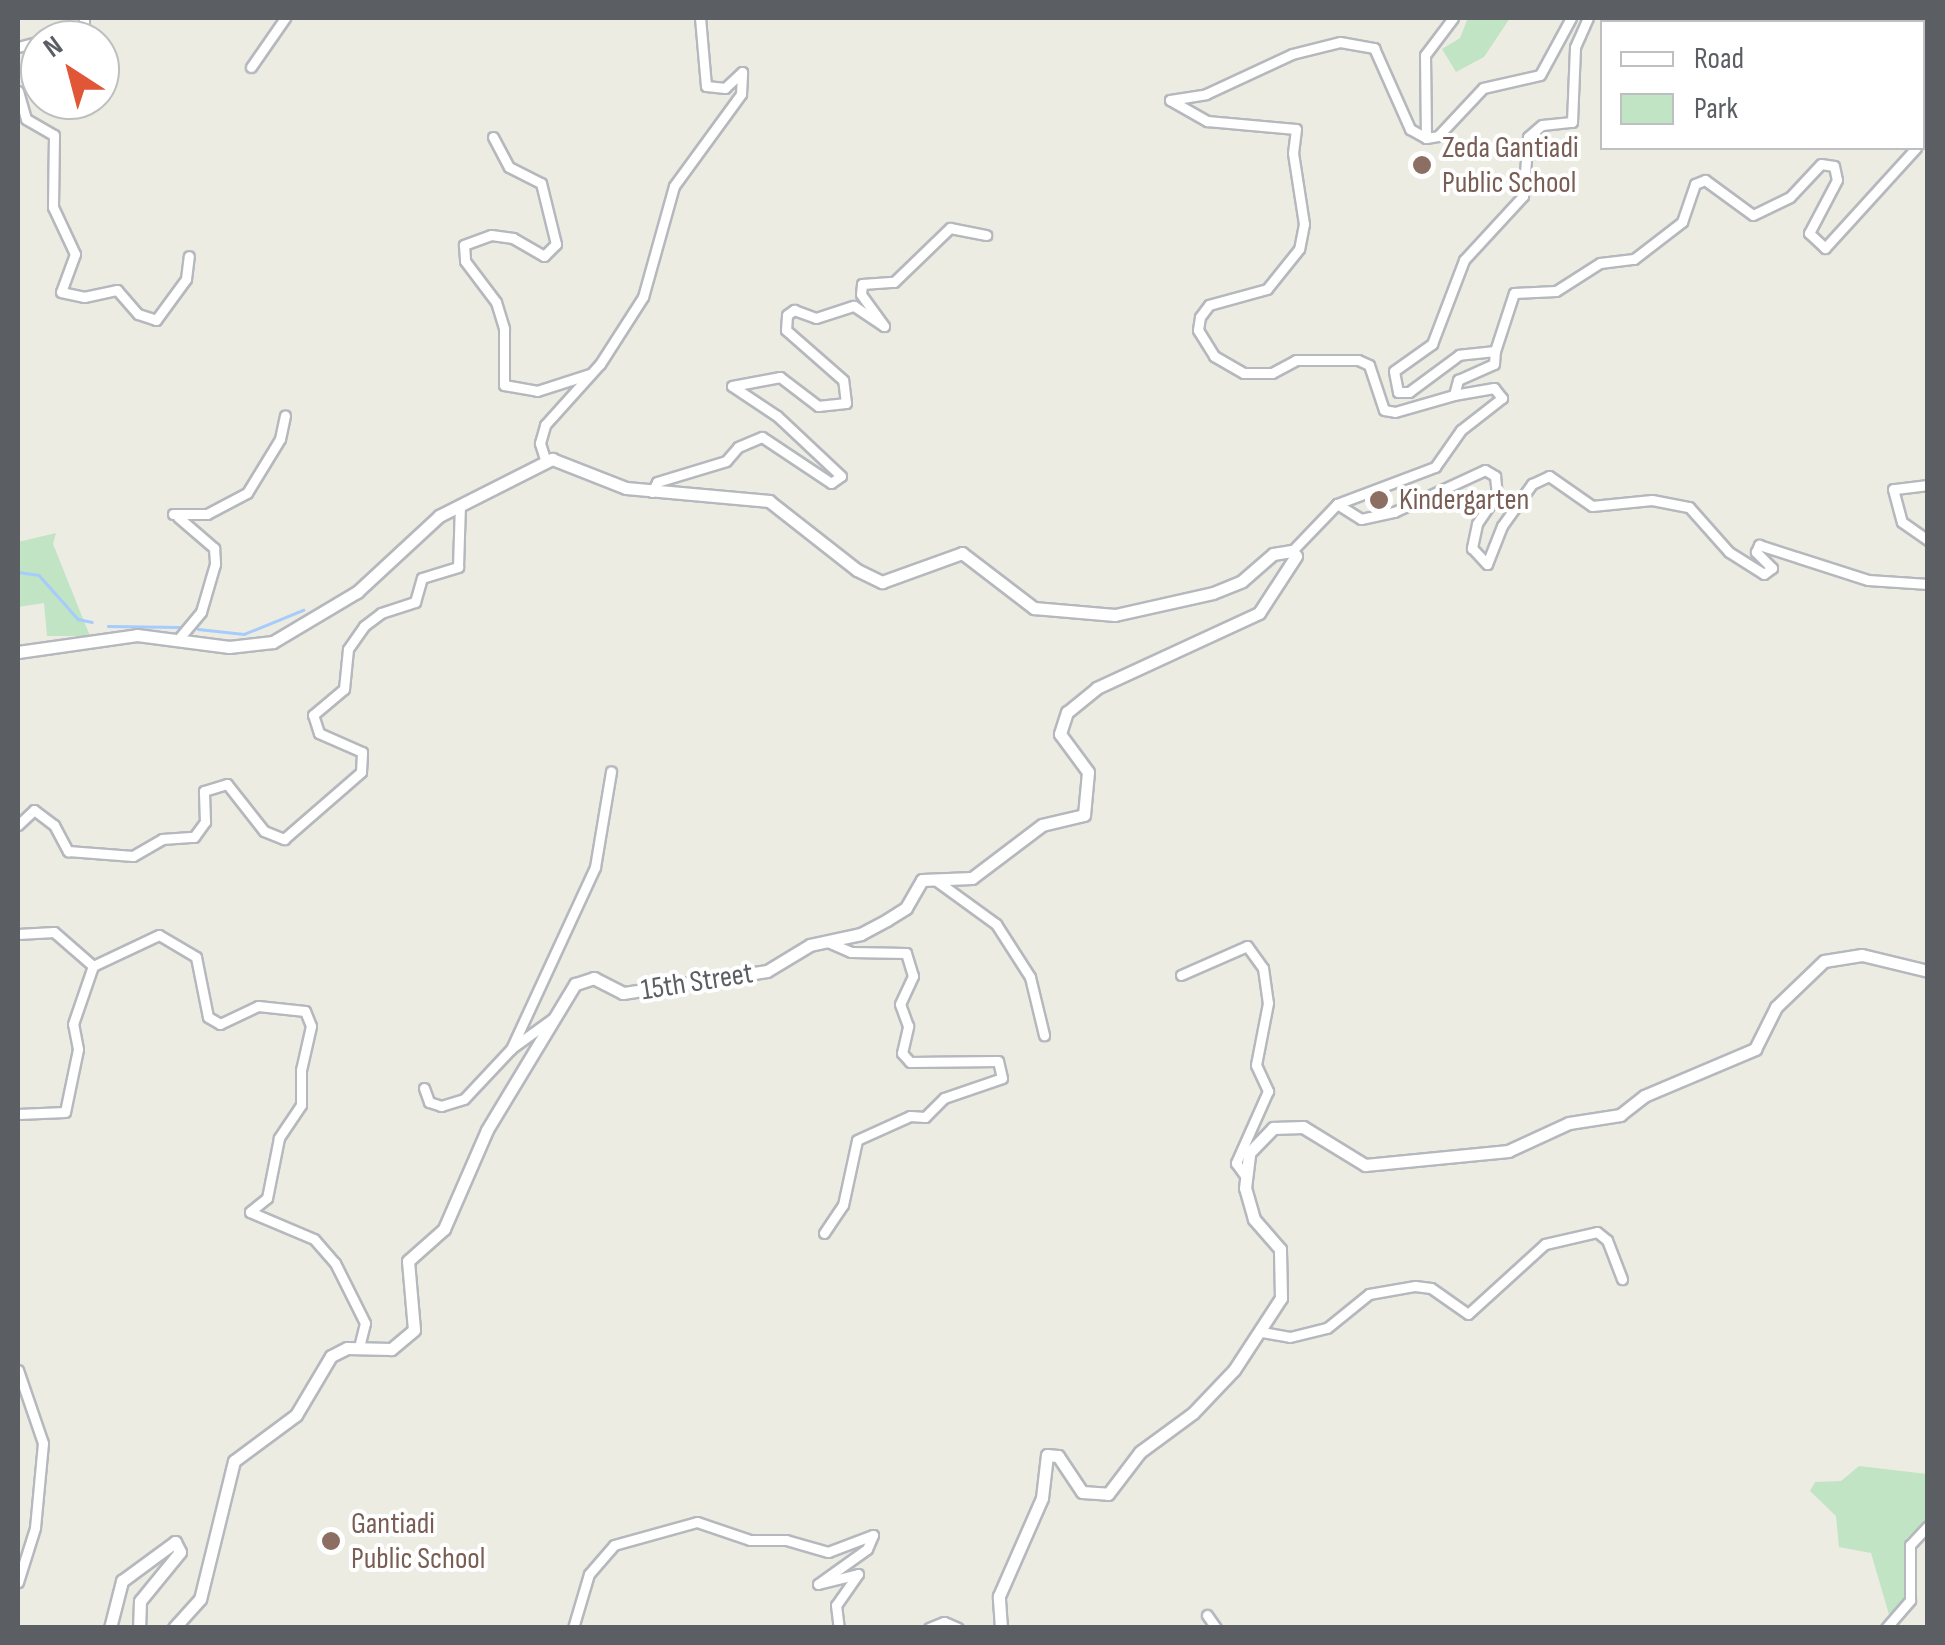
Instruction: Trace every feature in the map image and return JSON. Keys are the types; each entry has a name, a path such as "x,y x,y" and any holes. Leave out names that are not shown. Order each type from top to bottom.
{"street":[{"path":"252,68 285,18"},
{"path":"546,462 540,443 546,425 592,373 643,297 674,186 746,79 742,72 724,88 706,86 700,18"},
{"path":"1426,138 1425,54 1454,18"},
{"path":"18,652 64,641 180,636 229,647 273,642 357,592 430,522 557,459 612,484 652,492 769,501 856,570 882,582 962,553 1023,604 1091,614 1214,593 1242,582 1273,554 1292,550 1337,504 1435,466 1461,430 1502,398 1494,388 1395,412 1384,410 1369,365 1358,360 1296,360 1272,373 1244,373 1214,356 1198,330 1209,305 1267,289 1299,249 1304,224 1293,153 1296,128 1207,121 1172,107 1170,100 1206,94 1292,54 1340,42 1374,48 1410,129 1426,138 1438,136 1483,88 1540,75 1571,18"},
{"path":"1496,352 1459,355 1409,392 1398,392 1393,384 1394,371 1432,344 1464,260 1524,196 1528,137 1542,125 1572,122 1576,47 1588,18"},
{"path":"18,91 26,120 54,136 54,208 75,254 60,292 84,297 117,290 138,314 156,320 186,279 189,256"},
{"path":"493,137 509,167 541,183 556,244 544,256 502,237 464,244 465,261 496,302 504,330 504,385 537,392 592,373"},
{"path":"1454,395 1458,380 1494,364 1514,292 1556,291 1600,263 1634,259 1682,222 1695,184 1706,180 1754,215 1790,197 1821,164 1834,166 1838,180 1809,233 1825,248 1914,150"},
{"path":"652,492 657,482 726,460 738,446 762,438 832,483 841,476 776,416 732,386 780,377 818,406 846,403 843,380 786,330 787,315 794,310 816,318 854,306 884,326 861,294 862,284 894,282 950,228 986,235"},
{"path":"180,636 201,612 215,564 214,548 200,530 173,514 207,514 248,493 280,439 285,416"},
{"path":"1337,504 1361,519 1394,512 1485,470 1495,476 1498,494 1477,524 1472,548 1486,564 1502,526 1532,484 1550,476 1592,506 1652,500 1689,507 1729,552 1764,574 1772,568 1756,552 1759,545 1868,580 1928,584"},
{"path":"1928,485 1893,489 1902,522 1928,540"},
{"path":"18,825 34,810 54,825 68,852 133,856 162,838 194,838 205,822 204,791 227,784 264,832 284,839 361,772 362,752 319,733 313,715 344,689 348,650 364,626 381,612 415,602 422,578 458,566 460,504"},
{"path":"932,878 972,878 1042,825 1084,815 1088,772 1060,734 1067,712 1112,680 1254,616 1291,571 1292,550"},
{"path":"510,1049 595,867 611,771"},
{"path":"932,878 996,924 1030,977 1044,1035"},
{"name":"15th Street","path":"174,1628 200,1599 234,1461 296,1415 332,1356 359,1347 391,1349 414,1330 408,1262 444,1229 488,1130 580,980 594,978 622,994 752,974 826,941 861,934 906,908 918,882 932,878"},
{"path":"18,934 54,932 93,966"},
{"path":"18,1114 64,1112 78,1049 73,1024 93,966 159,935 196,957 208,1018 220,1024 258,1006 305,1012 311,1026 301,1105 279,1138 267,1198 250,1212 314,1239 336,1263 365,1324 359,1347"},
{"path":"824,1233 844,1206 858,1140 1002,1078 998,1062 910,1062 902,1052 908,1026 900,1004 914,976 906,953 851,952 826,941"},
{"path":"1001,1628 999,1596 1042,1498 1047,1455 1058,1456 1082,1492 1108,1494 1140,1452 1208,1398 1262,1332 1281,1298 1284,1264 1280,1248 1254,1218 1246,1177 1236,1163 1268,1091 1256,1064 1268,1003 1263,968 1247,946 1181,976"},
{"path":"1246,1177 1254,1146 1273,1128 1287,1124 1365,1165 1508,1151 1570,1122 1620,1116 1644,1096 1755,1049 1776,1008 1824,962 1862,955 1928,971"},
{"path":"424,1088 429,1102 441,1106 464,1098 510,1049 562,1011"},
{"path":"1262,1332 1290,1337 1327,1328 1369,1294 1415,1286 1430,1288 1468,1314 1545,1244 1597,1232 1607,1240 1622,1278"},
{"path":"18,1370 28,1414 43,1443 35,1528 18,1582"},
{"path":"573,1628 589,1574 614,1545 697,1522 750,1540 786,1540 828,1552 873,1535 867,1549 818,1584 858,1574 836,1605 839,1628"},
{"path":"1886,1628 1910,1600 1910,1545 1928,1526"},
{"path":"110,1628 122,1581 175,1542 180,1552 140,1601 139,1628"},
{"path":"1207,1615 1216,1628"},
{"path":"930,1628 944,1622 958,1628"}],"green space":[{"path":"1468,18 1510,18 1484,57 1456,72 1442,49 1460,38"},
{"path":"56,533 53,544 90,636 47,636 44,603 18,607 18,542"},
{"path":"1859,1466 1927,1474 1927,1519 1906,1539 1908,1600 1890,1618 1871,1553 1839,1547 1836,1516 1810,1491 1815,1482 1841,1481"}],"waterway":[{"path":"18,572 39,575 78,619 92,622"},
{"path":"198,629 244,634 303,610"},
{"path":"108,626 180,627"}],"place":[{"name":"Zeda Gantiadi Public School","path":"1422,165"},
{"name":"Kindergarten","path":"1379,500"},
{"name":"Gantiadi Public School","path":"331,1541"}]}
